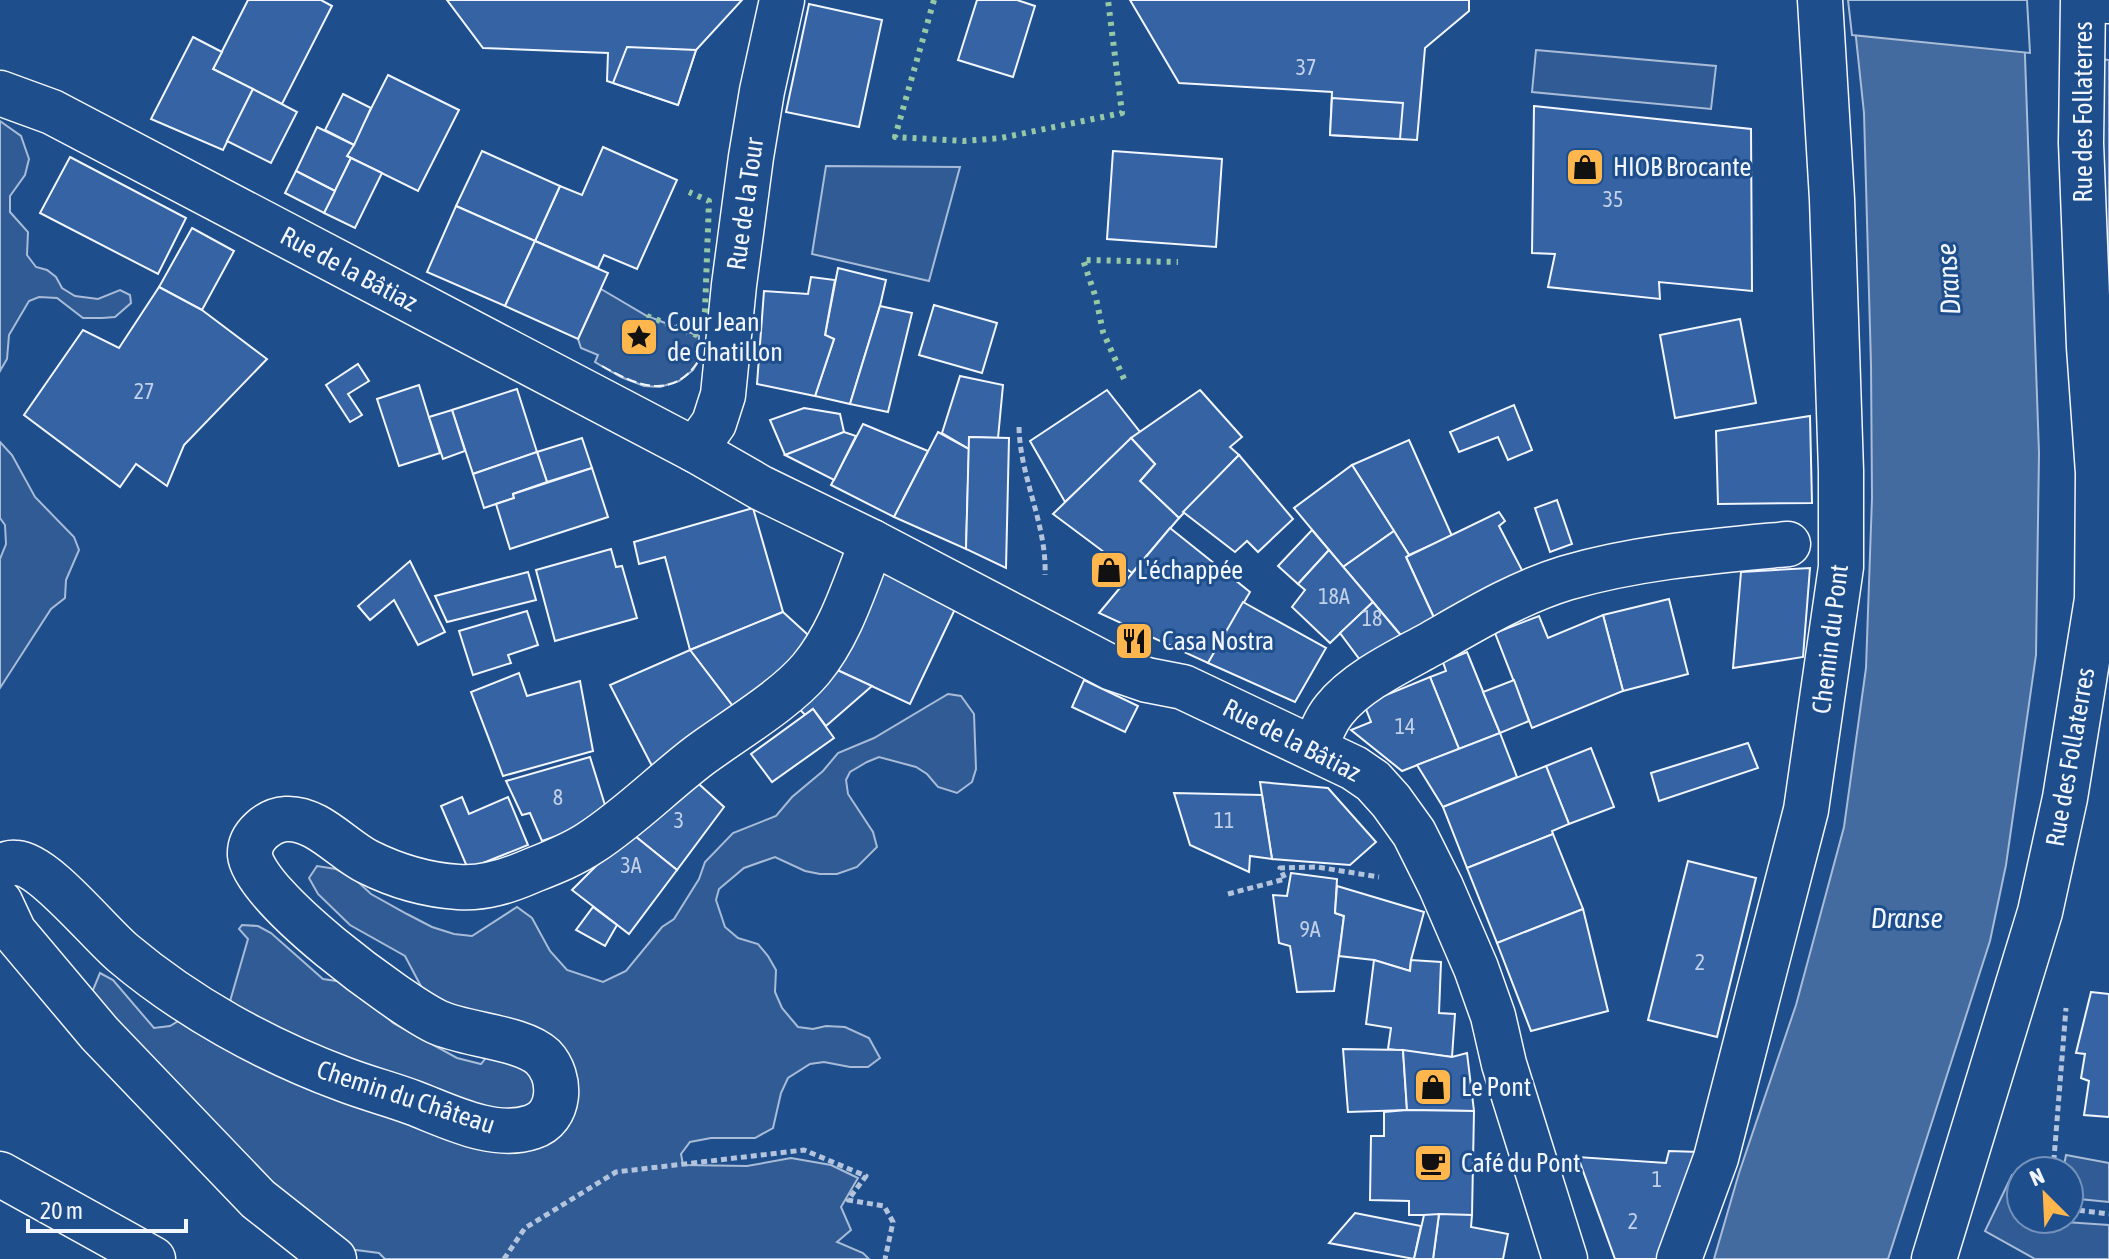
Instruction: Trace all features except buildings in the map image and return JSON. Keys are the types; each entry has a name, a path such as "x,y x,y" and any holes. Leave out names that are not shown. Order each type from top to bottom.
{"street":[{"name":"Rue de la Tour","path":"695,450 714,423 723,395 751,157 782,0"},
{"name":"Chemin du Pont","path":"1679,1259 1716,1158 1806,810 1841,567 1832,199 1820,0"},
{"name":"Rue des Follaterres","path":"1934,1259 2040,912 2103,594 2081,143 2083,0"},
{"path":"2097,0 2109,1"},
{"name":"Rue de la Bâtiaz","path":"0,93 52,112 695,450 761,488 872,542 1112,668 1147,680 1183,687 1315,748 1373,781 1414,833 1476,968 1565,1259"},
{"name":"Chemin du Château","path":"0,868 18,863 33,868 152,977 238,1031 345,1080 459,1120 493,1129 528,1129 551,1114 556,1100 555,1082 540,1054 520,1045 438,1022 379,986 273,895 253,867 250,855 252,843 270,824 292,819 321,831 366,862 399,875 443,886 473,888 516,878 571,854 611,828 810,671 828,645 872,542"},
{"path":"1315,748 1325,723 1336,707 1363,685 1417,651 1521,595 1565,578 1626,564 1788,544"},
{"path":"0,902 14,932 100,1034 258,1199 334,1259"},
{"path":"0,1174 153,1259"}],"path":[{"path":"1019,427 1019,449 1043,541 1045,570 1044,589 1030,625"},
{"path":"1228,894 1285,879 1280,868 1317,867 1441,887"},
{"path":"2054,1155 2066,1004"},
{"path":"504,1259 525,1228 616,1172 804,1150 866,1176 848,1200 884,1206 893,1222 885,1259"},
{"path":"2085,1211 2109,1214"}],"shaded area":[{"path":"1536,50 1716,66 1711,109 1532,92"},
{"path":"2099,59 2109,60 2109,427"},
{"path":"0,121 21,136 29,159 25,175 10,196 10,212 28,232 27,255 36,267 47,270 56,277 62,288 75,296 98,299 120,290 130,295 131,303 115,317 83,318 57,298 39,297 29,301 9,335 7,359 0,371"},
{"path":"826,166 960,167 929,281 812,254"},
{"name":"Cour Jean de Chatillon","path":"601,289 647,316 699,336 699,360 693,370 679,381 660,387 644,386 595,362 598,355 581,348 578,339"},
{"path":"0,442 12,455 35,497 74,537 79,550 66,580 65,598 51,609 0,688 0,559 6,544 5,525 0,518"},
{"path":"948,694 961,696 974,714 976,769 972,782 957,793 938,787 916,767 879,757 867,762 850,772 846,780 848,794 873,832 877,847 857,867 837,874 820,874 805,871 775,857 744,868 719,889 716,900 725,927 738,938 758,944 768,956 776,970 775,992 782,1008 798,1027 845,1027 869,1038 880,1058 868,1067 824,1062 810,1064 788,1078 773,1128 755,1138 711,1138 690,1142 681,1154 683,1165 747,1166 791,1158 831,1165 858,1178 841,1207 851,1230 837,1242 863,1253 869,1259 385,1259 379,1253 333,1247 88,1002 100,973 113,980 154,1028 170,1026 180,1020 226,1015 248,939 239,929 242,925 258,926 271,933 323,979 350,983 393,1023 457,1058 481,1064 488,1055 432,1007 405,956 350,925 318,894 309,878 317,866 336,869 407,914 454,934 472,936 517,907 532,918 550,951 567,970 603,982 626,971 662,927 674,919 699,879 705,862 733,833 776,816 838,753 874,738"},
{"path":"2085,1159 2109,1163 2109,1202 2085,1200"},
{"path":"2005,1190 2005,1235 2085,1235 2085,1223 2109,1225 2109,1259 2035,1259 1985,1231"}],"water":[{"name":"Dranse","path":"1852,0 2023,0 2039,453 2036,655 2006,865 1990,941 1888,1259 1714,1259 1739,1173 1796,1005 1844,827 1866,668 1872,498 1871,365 1864,113"}],"pier":[{"path":"1848,0 2027,0 2030,53 1852,35"}],"hedge":[{"path":"934,0 895,137 963,141 1001,138 1122,113 1108,0"},
{"path":"647,316 699,336 705,311 709,201 689,192"},
{"path":"1124,379 1103,332 1083,260 1178,262"}],"fence":[{"path":"602,366 628,379 654,386 678,381 699,360"}],"place":[{"name":"HIOB Brocante","path":"1585,167"},
{"name":"Cour Jean de Chatillon","path":"639,337"},
{"name":"L'échappée","path":"1109,570"},
{"name":"Casa Nostra","path":"1134,641"},
{"name":"Le Pont","path":"1433,1087"},
{"name":"Café du Pont","path":"1433,1163"}]}
